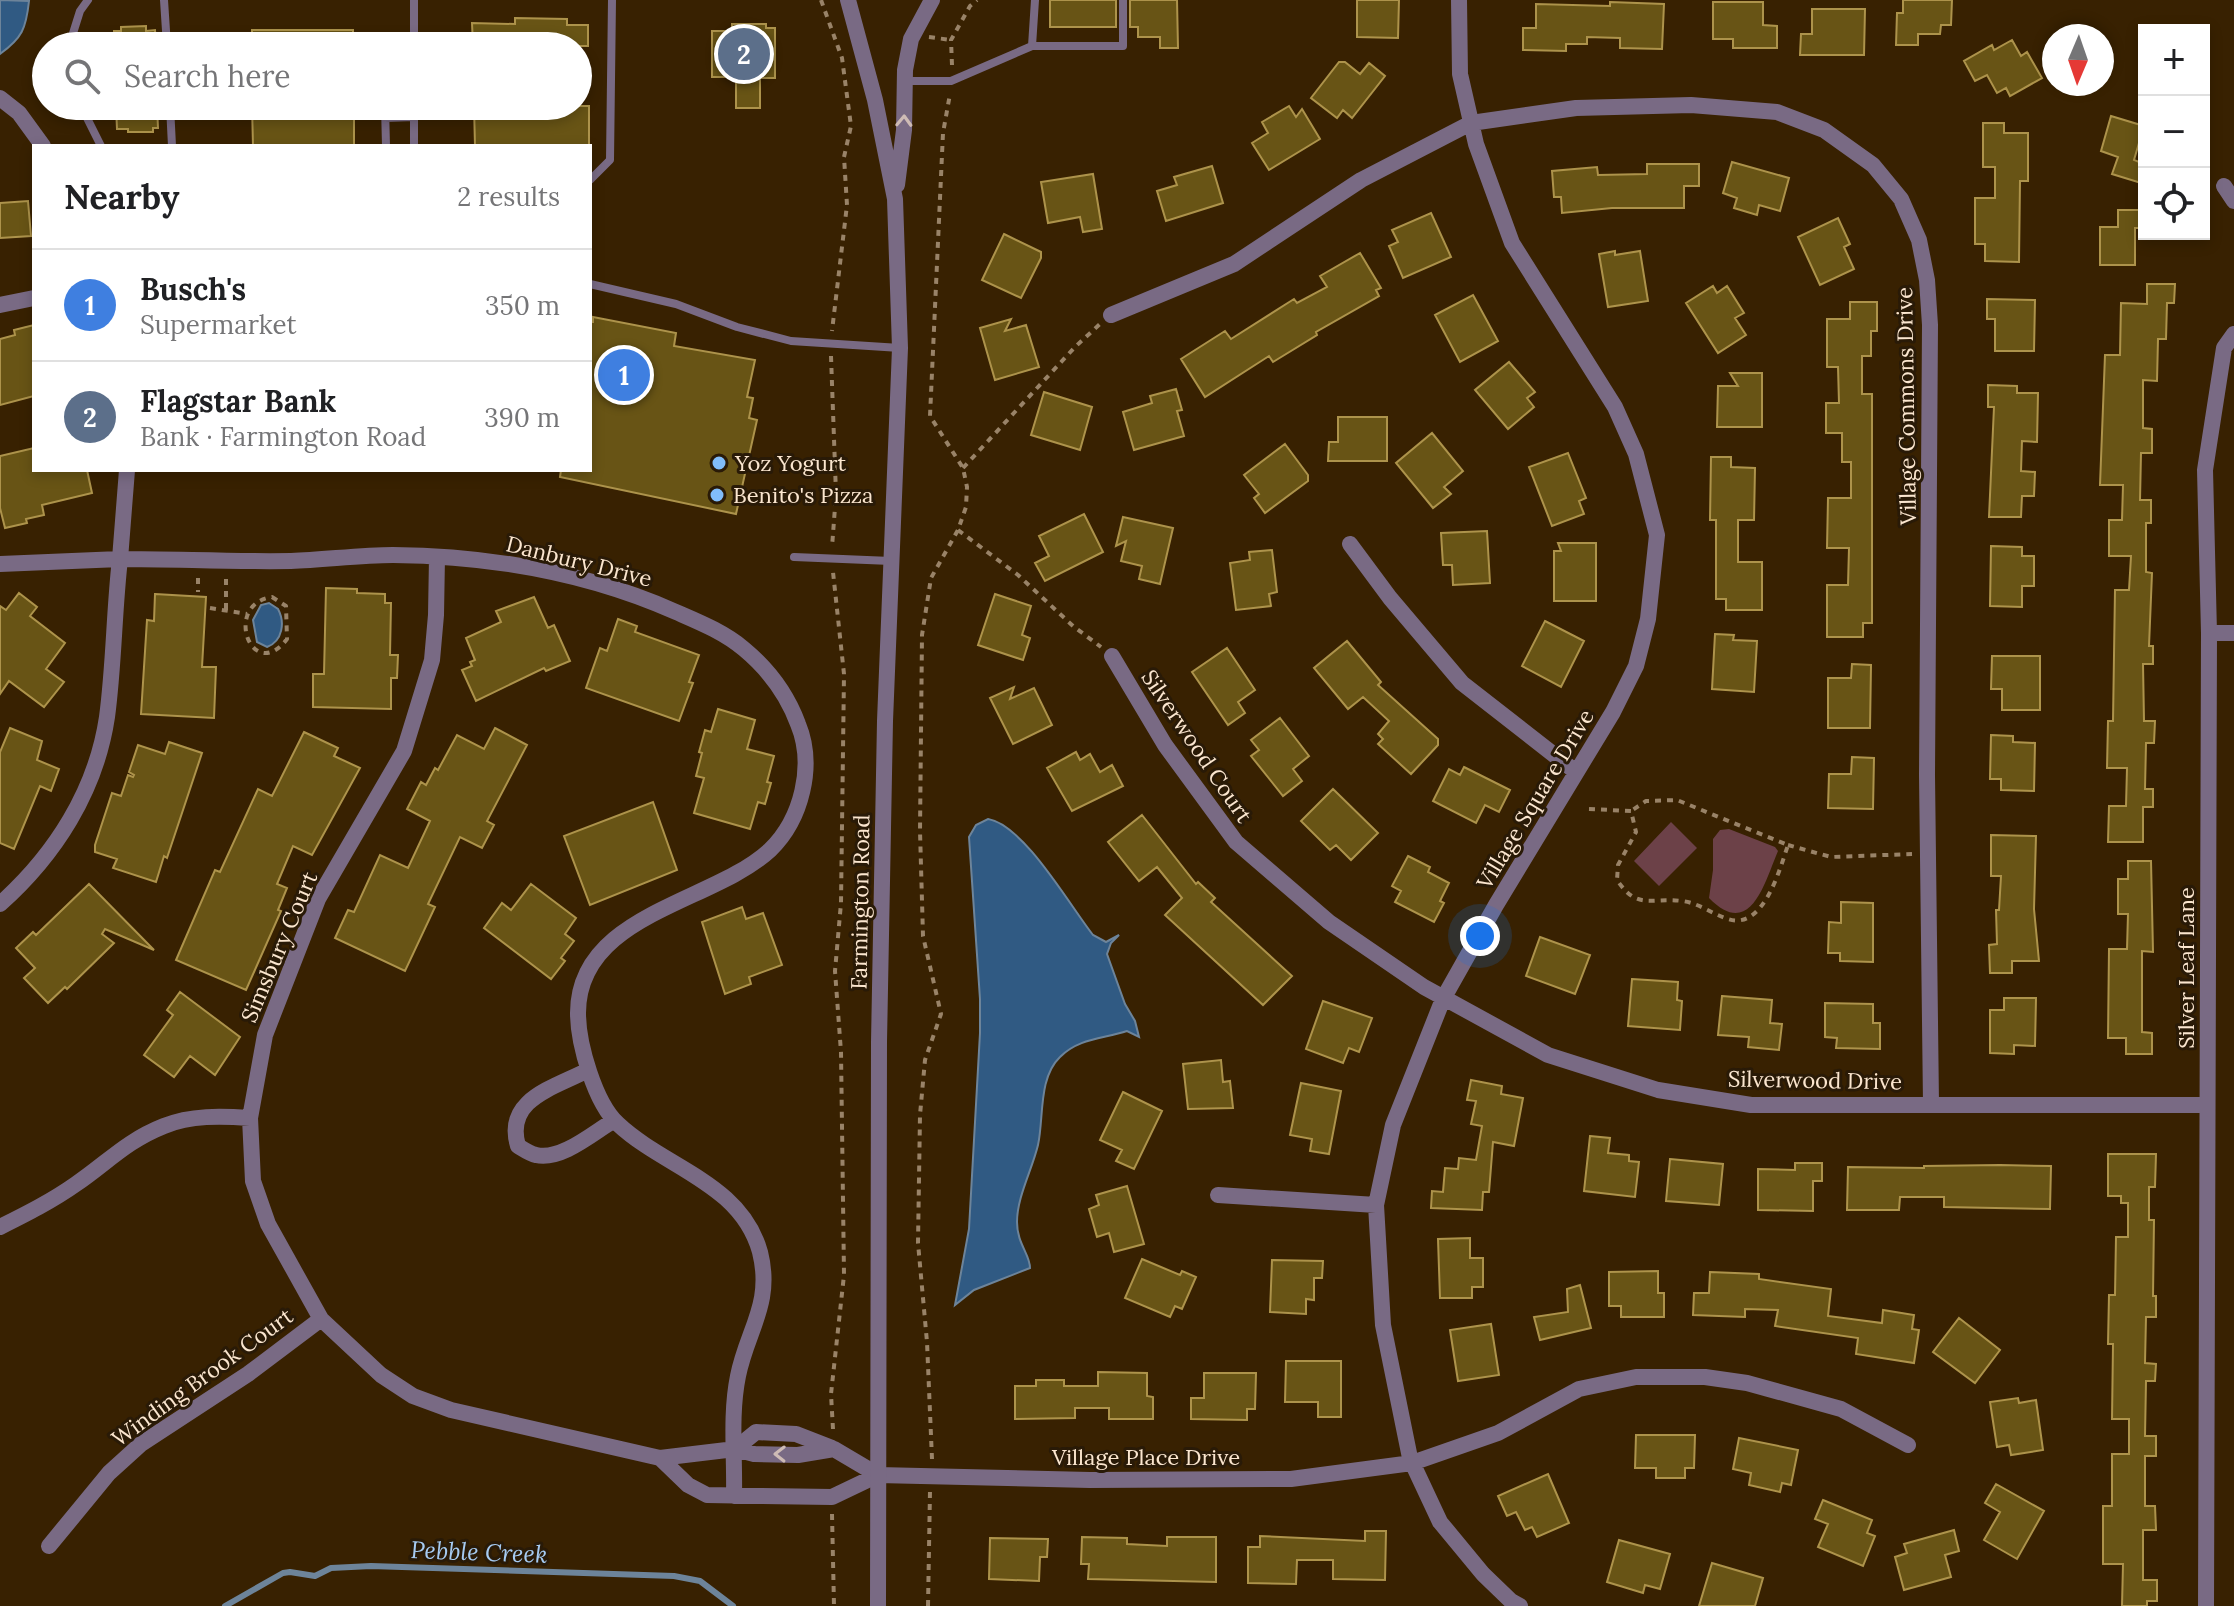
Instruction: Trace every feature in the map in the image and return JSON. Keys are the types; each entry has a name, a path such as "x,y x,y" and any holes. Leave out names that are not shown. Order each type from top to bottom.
{"street":[{"name":"Farmington Road","path":"848,0 875,100 895,199"},
{"name":"Farmington Road","path":"878,1606 880,1012 885,721 900,348 895,199 904,130 904,81 911,39 932,0"},
{"name":"Village Square Drive","path":"1459,0 1460,74 1476,144 1512,243 1615,407 1636,454 1657,535 1648,619 1636,666 1613,712 1443,999 1393,1125 1376,1205 1383,1325 1412,1463 1440,1522 1483,1574 1520,1606"},
{"path":"0,98 19,113 42,144"},
{"name":"Village Commons Drive","path":"1111,315 1234,264 1361,180 1471,123 1576,108 1691,105 1777,112 1824,130 1873,165 1901,199 1919,240 1927,280 1930,325 1928,854 1931,1104"},
{"path":"2224,186 2234,201"},
{"path":"0,305 32,298"},
{"name":"Silver Leaf Lane","path":"2206,1606 2209,633 2205,470 2224,348 2234,334"},
{"path":"0,904 27,880 52,849 83,797 106,721 127,472"},
{"path":"1350,544 1390,598 1462,683 1576,772"},
{"name":"Danbury Drive","path":"0,564 120,559 290,561 391,555 514,565 605,586 709,626 741,646 782,689 803,736 806,765 802,794 790,822 773,848 750,865 612,940 594,964 583,986 578,1010 588,1070 613,1121 670,1162 704,1180 732,1202 750,1228 760,1252 763,1302 738,1375 734,1408 734,1496"},
{"name":"Simsbury Court","path":"437,557 432,660 404,751 313,913 265,1035 250,1118 253,1181 268,1224 321,1319 381,1375 413,1396 451,1410 660,1458 735,1449 756,1432 796,1434 834,1449 878,1475"},
{"path":"2209,633 2234,633"},
{"name":"Silverwood Court","path":"1112,656 1165,745 1236,842 1329,922 1443,999"},
{"name":"Silverwood Drive","path":"1443,999 1548,1055 1658,1090 1751,1105 2207,1105"},
{"path":"588,1070 531,1099 518,1112 513,1130 518,1146 535,1155 551,1155 613,1121"},
{"path":"0,1227 47,1203 78,1183 110,1155 166,1125 198,1118 250,1118"},
{"path":"1218,1195 1376,1205"},
{"name":"Winding Brook Court","path":"49,1546 109,1473 141,1444 248,1374 321,1319"},
{"name":"Village Place Drive","path":"878,1475 1090,1480 1291,1479 1412,1463 1498,1433 1579,1389 1636,1377 1705,1377 1747,1383 1841,1409 1908,1445"},
{"path":"660,1458 688,1485 707,1495 832,1497 878,1475"}],"lane":[{"path":"73,32 80,11 88,0"},
{"path":"164,0 166,32"},
{"path":"414,0 414,32"},
{"path":"592,178 610,160 612,0"},
{"path":"1032,46 1035,0"},
{"path":"904,81 951,81 1032,46 1123,46 1123,0"},
{"path":"88,120 100,144"},
{"path":"171,120 172,144"},
{"path":"385,120 386,144"},
{"path":"414,120 414,144"},
{"path":"592,284 676,304 737,327 791,341 900,348"},
{"path":"794,557 892,561"}],"path":[{"path":"821,0 842,58 851,126 844,157 847,205 831,343 836,494 831,557 844,674 841,903 835,971 841,1052 844,1275 831,1394 834,1449"},
{"path":"928,1606 931,1477 927,1342 918,1243 920,1115 925,1060 941,1014 923,936 920,831 922,635 931,578 958,530 966,507 963,468 930,416 935,275 944,172 943,133 950,101 951,40 970,6 977,0"},
{"path":"926,37 951,40"},
{"path":"963,468 1075,347 1111,315"},
{"path":"958,530 1018,575 1073,626 1112,656"},
{"path":"226,609 227,560"},
{"path":"267,597 277,597 288,613 287,639 276,651 262,654 254,650 247,641 247,614 255,603 267,597"},
{"path":"210,608 247,614"},
{"path":"1589,809 1631,811 1646,801 1677,800 1788,845 1831,857 1928,854"},
{"path":"1631,811 1636,832 1618,865 1617,880 1628,895 1643,902 1692,902 1727,919 1744,920 1764,904 1788,845"},
{"path":"832,1497 834,1606"}],"shaded area":[{"path":"1671,822 1697,848 1659,886 1634,861"},
{"path":"1729,829 1775,847 1778,851 1754,902 1746,910 1736,913 1723,910 1709,898 1713,839 1720,830"}],"water":[{"path":"0,0 29,1 22,32 0,54"},
{"path":"269,603 278,609 282,625 279,636 267,647 257,642 253,620 261,605"},
{"path":"988,819 1002,825 1031,851 1093,935 1106,942 1119,935 1111,943 1107,954 1139,1037 1127,1031 1083,1043 1067,1051 1053,1066 1045,1087 1038,1145 1018,1213 1019,1236 1030,1268 974,1290 955,1305 969,1229 980,1033 969,837 976,825"}],"building":[{"path":"1050,0 1116,0 1116,27 1050,27"},
{"path":"1130,0 1177,0 1178,48 1160,48 1160,37 1138,37 1138,27 1130,27"},
{"path":"1357,0 1399,0 1398,38 1357,37"},
{"path":"1903,0 1952,0 1951,25 1941,25 1940,34 1918,34 1918,45 1896,45 1897,13 1903,13"},
{"path":"1610,2 1664,4 1662,49 1620,48 1620,38 1587,37 1587,44 1566,44 1566,51 1523,50 1523,28 1536,28 1536,4 1610,6"},
{"path":"1713,2 1763,2 1763,25 1777,26 1777,48 1733,48 1733,39 1713,39"},
{"path":"1812,9 1865,9 1864,55 1800,55 1801,34 1812,34"},
{"path":"515,18 567,19 567,25 588,25 588,32 472,32 472,23 515,24"},
{"path":"732,24 766,24 766,28 775,28 775,78 760,78 760,108 736,108 736,77 712,77 712,31 732,31"},
{"path":"146,26 146,31 155,32 114,32 121,31 121,27"},
{"path":"252,30 353,30 353,32"},
{"path":"2012,40 2021,56 2027,52 2042,78 2010,96 2006,88 1997,93 1987,75 1975,81 1964,61 1992,45 1994,50"},
{"path":"1339,62 1345,62 1360,74 1369,63 1385,76 1352,118 1343,110 1337,118 1311,98"},
{"path":"1289,106 1296,117 1302,109 1320,139 1269,170 1252,143 1268,133 1262,122"},
{"path":"2111,116 2138,124 2138,146 2134,160 2138,162 2138,182 2112,174 2118,157 2101,151"},
{"path":"117,120 158,120 158,128 153,128 153,132 117,129"},
{"path":"252,120 354,120 354,144 253,144"},
{"path":"474,120 589,120 589,144 475,144"},
{"path":"1983,123 2004,123 2004,133 2028,133 2028,181 2020,181 2019,262 1985,261 1985,244 1975,244 1975,198 1995,198 1995,167 1983,167"},
{"path":"1732,162 1789,178 1780,211 1759,205 1757,215 1734,208 1737,198 1723,193"},
{"path":"1647,164 1699,164 1699,186 1684,186 1684,208 1612,208 1562,213 1561,197 1554,197 1552,171 1597,167 1598,175 1647,174"},
{"path":"1212,166 1223,203 1166,221 1157,191 1177,185 1174,177"},
{"path":"1093,174 1102,229 1083,232 1080,217 1048,223 1041,182"},
{"path":"28,201 31,236 0,238 0,203"},
{"path":"2118,210 2138,210 2135,265 2100,265 2100,227 2118,227"},
{"path":"1431,213 1451,257 1403,278 1389,246 1398,242 1392,230"},
{"path":"1838,218 1850,244 1844,247 1854,269 1820,285 1798,237"},
{"path":"1004,234 1041,252 1021,298 982,280"},
{"path":"1615,251 1615,255 1640,251 1648,301 1608,307 1599,254"},
{"path":"1360,253 1381,288 1376,290 1379,296 1316,332 1317,335 1273,362 1269,356 1205,397 1181,359 1225,331 1231,339 1294,299 1297,303 1327,287 1320,276"},
{"path":"2147,284 2175,284 2174,303 2167,303 2166,339 2158,339 2157,381 2143,380 2143,428 2152,429 2152,453 2141,453 2140,500 2151,500 2151,523 2146,523 2146,572 2152,573 2149,646 2153,646 2153,664 2143,664 2144,721 2155,721 2154,743 2146,743 2145,789 2153,789 2153,807 2143,807 2143,842 2108,842 2109,806 2126,806 2127,768 2107,768 2108,721 2113,721 2115,590 2129,590 2131,556 2109,556 2109,520 2122,520 2123,485 2100,485 2105,355 2120,355 2121,303 2147,304"},
{"path":"1713,286 1717,293 1727,286 1744,313 1735,318 1746,335 1718,353 1686,303"},
{"path":"1473,295 1498,341 1460,362 1435,315"},
{"path":"1987,299 2035,300 2034,351 1995,351 1995,319 1987,319"},
{"path":"1850,302 1877,302 1877,331 1871,331 1871,356 1862,356 1862,394 1872,394 1872,623 1863,623 1863,637 1827,637 1827,585 1848,585 1849,548 1827,548 1828,498 1851,498 1851,462 1842,462 1842,433 1826,433 1826,403 1839,403 1838,367 1827,367 1827,319 1850,319"},
{"path":"593,317 676,333 674,346 755,360 747,397 753,398 749,418 757,420 736,514 560,477 561,472 592,472"},
{"path":"1011,319 1005,331 1026,325 1039,367 995,380 980,328"},
{"path":"32,326 32,397 0,405 0,339 15,335 14,330"},
{"path":"1509,362 1535,392 1527,398 1534,407 1508,429 1475,390"},
{"path":"1730,373 1762,373 1762,427 1717,427 1718,386 1738,386"},
{"path":"1988,385 2017,386 2017,393 2038,393 2037,442 2022,441 2021,471 2035,472 2034,496 2022,496 2021,517 1989,517 1994,407 1988,407"},
{"path":"1176,389 1182,410 1177,411 1184,436 1134,450 1123,412 1152,403 1150,396"},
{"path":"1044,392 1092,407 1080,450 1031,435"},
{"path":"1338,417 1387,417 1387,461 1328,461 1329,442 1338,442"},
{"path":"1432,433 1463,471 1444,487 1451,494 1433,508 1396,463"},
{"path":"1285,444 1308,475 1308,481 1265,513 1254,498 1259,494 1244,475"},
{"path":"32,448 32,472 87,472 92,493 42,505 44,515 5,528 0,508 0,456"},
{"path":"1568,453 1586,498 1579,501 1584,514 1552,526 1529,467"},
{"path":"1711,457 1731,457 1731,467 1755,468 1754,520 1738,520 1738,562 1762,562 1762,610 1726,610 1726,599 1716,599 1716,520 1710,520"},
{"path":"1084,514 1103,552 1045,581 1035,563 1049,556 1039,536"},
{"path":"1123,517 1173,528 1160,584 1139,579 1142,566 1121,561 1126,541 1116,546"},
{"path":"1487,531 1490,583 1453,585 1452,565 1443,565 1441,533"},
{"path":"1558,543 1596,543 1596,601 1554,601 1554,551 1561,551"},
{"path":"1991,546 2022,547 2022,556 2034,556 2034,586 2022,586 2022,607 1990,606"},
{"path":"1272,550 1277,592 1269,594 1271,606 1236,610 1230,563 1250,560 1249,552"},
{"path":"326,588 385,594 385,603 391,603 390,655 398,655 397,678 391,678 391,709 313,707 313,674 324,674"},
{"path":"19,593 37,607 30,616 65,643 46,669 64,682 44,707 9,681 0,694 0,606 6,610"},
{"path":"155,594 206,597 202,667 216,667 214,718 141,714 147,620 154,621"},
{"path":"995,594 1031,606 1022,635 1030,638 1023,660 978,645"},
{"path":"534,597 548,628 554,625 570,661 546,671 544,668 476,701 462,670 472,666 470,662 475,660 466,638 501,622 496,611"},
{"path":"618,619 637,626 635,632 699,655 679,721 586,688 600,648 607,651"},
{"path":"1545,621 1584,641 1561,687 1522,666"},
{"path":"1715,634 1734,635 1733,640 1757,641 1754,692 1712,689"},
{"path":"1347,641 1381,682 1378,685 1438,739 1438,745 1411,774 1378,744 1383,739 1378,734 1389,721 1363,697 1348,709 1314,668"},
{"path":"1227,648 1255,690 1238,702 1245,713 1228,725 1192,672"},
{"path":"1992,656 2040,656 2040,710 2002,710 2002,689 1991,689"},
{"path":"1852,664 1871,665 1870,728 1828,728 1828,678 1851,678"},
{"path":"1014,687 1010,699 1034,688 1052,725 1013,744 990,698"},
{"path":"718,709 755,720 747,749 774,756 765,804 758,802 750,829 694,813 704,778 696,776 702,753 699,752 705,730 711,732"},
{"path":"1280,718 1309,756 1293,769 1302,781 1283,796 1251,756 1259,750 1251,740"},
{"path":"10,728 42,741 37,760 59,769 51,791 40,786 14,849 0,843 0,752"},
{"path":"495,728 527,745 487,821 494,825 482,848 460,837 428,904 435,907 405,971 335,938 348,910 354,912 380,855 408,868 430,821 407,809 421,782 426,785 435,768 438,770 457,735 484,749"},
{"path":"304,732 338,748 334,756 360,768 312,855 293,846 277,884 287,888 278,910 281,911 246,990 176,960 215,870 220,872 258,789 272,796"},
{"path":"1991,735 2013,736 2013,742 2035,743 2034,791 2001,790 2001,779 1990,779"},
{"path":"169,742 202,753 156,882 113,868 117,859 95,852 95,845 112,793 121,796 128,775 134,775 129,772 138,745 165,754"},
{"path":"1076,752 1080,760 1090,754 1100,772 1112,765 1123,786 1072,811 1047,768"},
{"path":"1852,757 1874,758 1873,809 1828,808 1829,774 1851,774"},
{"path":"1464,767 1510,790 1499,812 1485,805 1476,823 1433,801 1449,769 1460,775"},
{"path":"1333,789 1378,833 1351,860 1336,845 1330,850 1301,821"},
{"path":"653,802 677,870 590,905 564,836"},
{"path":"1142,815 1196,884 1198,882 1215,898 1211,902 1292,976 1263,1005 1165,915 1182,898 1157,867 1139,881 1108,842"},
{"path":"1991,835 2036,836 2034,909 2039,961 2012,961 2012,973 1990,973 1989,945 1997,944 1996,910 1999,910 2001,876 1991,876"},
{"path":"1408,856 1430,867 1428,872 1449,883 1440,901 1444,903 1434,922 1395,902 1401,891 1392,886"},
{"path":"2128,861 2151,861 2153,952 2142,951 2142,1032 2152,1033 2152,1054 2126,1054 2126,1038 2108,1038 2109,949 2127,949 2128,914 2118,914 2118,879 2128,879"},
{"path":"89,884 154,950 105,929 102,934 114,943 67,989 65,987 48,1003 24,978 35,968 16,948 33,932 36,935"},
{"path":"531,884 576,918 565,934 574,941 561,958 565,961 551,979 484,928 502,903 511,910"},
{"path":"1841,902 1873,903 1873,962 1840,961 1840,953 1828,953 1829,922 1841,923"},
{"path":"742,907 746,919 763,913 782,965 749,977 751,984 725,994 702,922"},
{"path":"1540,937 1590,955 1575,994 1526,976"},
{"path":"1632,979 1678,982 1677,1000 1682,1001 1680,1030 1628,1026"},
{"path":"180,992 240,1037 215,1075 190,1056 174,1077 144,1055 173,1015 167,1010"},
{"path":"1722,996 1772,1000 1770,1023 1782,1024 1779,1050 1748,1047 1749,1037 1718,1035"},
{"path":"2004,998 2036,998 2035,1046 2014,1045 2014,1054 1990,1053 1990,1010 2004,1010"},
{"path":"1323,1001 1372,1018 1359,1052 1349,1048 1343,1063 1306,1049"},
{"path":"1825,1003 1873,1004 1873,1023 1880,1023 1880,1049 1836,1048 1837,1038 1825,1037"},
{"path":"1221,1060 1223,1082 1230,1081 1233,1108 1188,1109 1183,1064"},
{"path":"1471,1080 1502,1086 1501,1094 1523,1098 1514,1146 1493,1142 1489,1192 1483,1192 1482,1210 1431,1208 1432,1191 1443,1192 1445,1168 1458,1169 1459,1158 1476,1160 1482,1126 1471,1124 1476,1101 1467,1100"},
{"path":"1301,1083 1341,1091 1329,1154 1310,1151 1312,1139 1290,1135"},
{"path":"1123,1092 1162,1111 1134,1169 1116,1161 1122,1150 1100,1140"},
{"path":"1590,1136 1610,1138 1608,1153 1629,1155 1629,1161 1639,1162 1635,1197 1584,1191"},
{"path":"2108,1154 2156,1154 2155,1187 2149,1187 2149,1220 2154,1220 2153,1296 2156,1296 2156,1317 2146,1317 2145,1363 2156,1364 2155,1381 2146,1381 2145,1436 2156,1436 2156,1456 2145,1456 2145,1506 2155,1506 2156,1530 2143,1530 2143,1580 2157,1580 2157,1601 2147,1601 2147,1606 2122,1606 2123,1564 2103,1564 2103,1506 2112,1506 2112,1454 2129,1454 2129,1419 2112,1419 2113,1344 2108,1344 2109,1295 2115,1295 2116,1237 2128,1237 2128,1203 2121,1203 2121,1196 2108,1196"},
{"path":"1670,1159 1723,1164 1719,1205 1666,1201"},
{"path":"1795,1163 1822,1163 1822,1181 1813,1181 1813,1211 1758,1210 1758,1169 1795,1170"},
{"path":"2051,1166 2050,1209 1944,1207 1944,1197 1900,1197 1899,1210 1847,1210 1848,1167"},
{"path":"1127,1186 1144,1244 1114,1252 1109,1233 1097,1237 1089,1209 1099,1205 1096,1195"},
{"path":"1470,1238 1470,1258 1483,1258 1483,1287 1472,1287 1472,1298 1440,1298 1438,1239"},
{"path":"1142,1259 1180,1275 1182,1271 1196,1277 1182,1309 1175,1306 1170,1317 1125,1298"},
{"path":"1272,1260 1323,1261 1322,1278 1314,1278 1314,1300 1306,1299 1306,1314 1270,1312"},
{"path":"1658,1271 1658,1293 1664,1293 1664,1317 1621,1317 1621,1306 1609,1306 1609,1272"},
{"path":"1710,1272 1759,1274 1759,1279 1831,1289 1828,1316 1882,1323 1883,1310 1914,1315 1912,1329 1919,1330 1914,1363 1856,1354 1858,1338 1775,1326 1778,1310 1745,1309 1745,1317 1693,1315 1694,1293 1709,1293"},
{"path":"1580,1285 1591,1328 1540,1340 1534,1317 1568,1312 1567,1289"},
{"path":"1959,1318 2000,1350 1975,1383 1933,1352"},
{"path":"1491,1324 1499,1375 1458,1381 1450,1330"},
{"path":"1286,1361 1341,1361 1341,1417 1318,1417 1318,1402 1285,1402"},
{"path":"1098,1372 1147,1373 1147,1396 1153,1397 1153,1419 1109,1419 1109,1408 1075,1408 1075,1418 1015,1419 1015,1386 1036,1386 1036,1380 1064,1380 1064,1386 1098,1386"},
{"path":"1204,1373 1256,1373 1255,1409 1247,1409 1247,1420 1191,1419 1191,1398 1204,1398"},
{"path":"2018,1398 2019,1403 2036,1400 2043,1450 2011,1455 2009,1445 1997,1447 1990,1402"},
{"path":"1636,1435 1695,1435 1694,1468 1685,1468 1685,1478 1656,1478 1656,1468 1635,1468"},
{"path":"1739,1438 1798,1450 1791,1485 1782,1483 1780,1492 1749,1485 1751,1473 1733,1469"},
{"path":"1548,1474 1569,1523 1537,1537 1532,1527 1525,1530 1516,1512 1507,1516 1498,1496"},
{"path":"1996,1484 2044,1511 2017,1559 1984,1540 2000,1512 1985,1503"},
{"path":"1823,1500 1872,1520 1867,1533 1875,1536 1863,1566 1818,1547 1828,1524 1815,1519"},
{"path":"1954,1530 1959,1551 1945,1555 1951,1577 1904,1590 1895,1557 1907,1553 1904,1544"},
{"path":"1365,1531 1386,1531 1385,1580 1333,1579 1333,1560 1297,1560 1296,1584 1248,1583 1248,1547 1260,1547 1260,1536 1365,1541"},
{"path":"1082,1537 1127,1538 1127,1544 1167,1546 1167,1537 1216,1537 1216,1582 1088,1579 1089,1564 1081,1564"},
{"path":"990,1538 1048,1539 1047,1557 1040,1557 1039,1581 989,1579"},
{"path":"1619,1540 1670,1554 1660,1589 1645,1585 1643,1593 1607,1582"},
{"path":"1712,1563 1763,1578 1755,1606 1699,1606"}],"waterway":[{"name":"Pebble Creek","path":"225,1606 283,1573 315,1576 331,1568 371,1566 674,1576 700,1581 733,1606"}],"place":[{"name":"Flagstar Bank","path":"744,54"},
{"name":"Busch's","path":"624,375"},
{"name":"Yoz Yogurt","path":"719,463"},
{"name":"Benito's Pizza","path":"717,495"}]}
